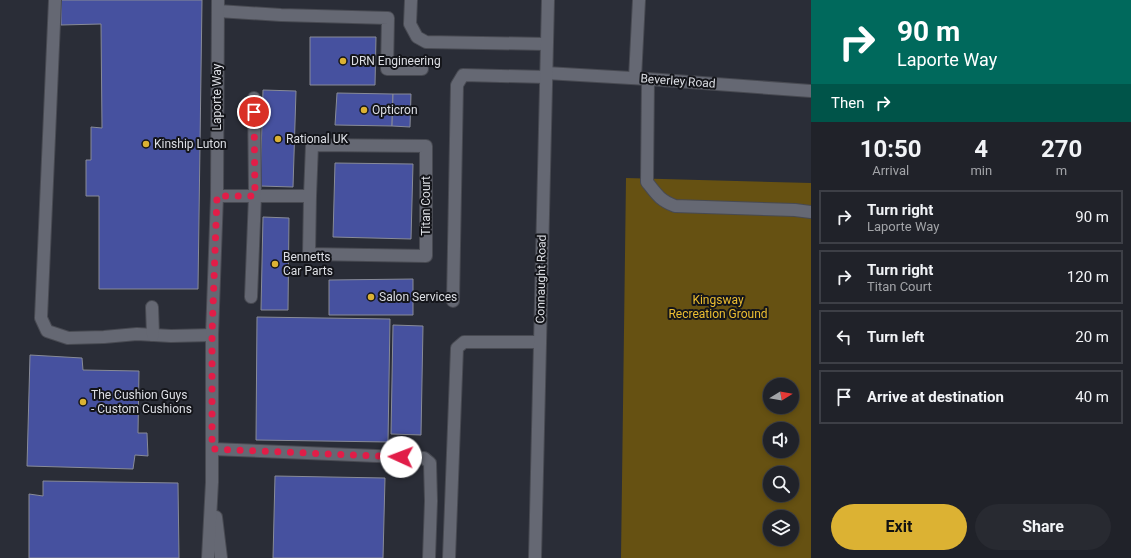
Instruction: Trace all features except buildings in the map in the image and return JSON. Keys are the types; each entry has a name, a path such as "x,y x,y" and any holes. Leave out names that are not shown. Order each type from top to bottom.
{"street":[{"path":"55,0 41,318 47,331 68,338 137,334 171,336 212,335"},
{"path":"411,0 410,24 417,38 426,42 546,44"},
{"name":"Connaught Road","path":"535,558 548,0"},
{"path":"635,78 639,0"},
{"path":"218,6 281,15 388,18 387,69 422,69"},
{"name":"Laporte Way","path":"208,558 212,482 212,335 217,196 218,6"},
{"name":"Beverley Road","path":"453,301 458,85 463,75 546,75 635,78 811,91"},
{"path":"648,79 648,182 657,196 665,202 675,206 795,210 811,212"},
{"path":"252,297 255,196 254,98"},
{"name":"Titan Court","path":"312,145 426,146 426,256 309,254 310,196 312,145"},
{"path":"217,196 310,196"},
{"path":"152,307 153,335"},
{"path":"449,558 458,348 464,342 540,342"},
{"path":"212,449 424,458 430,463 431,501 429,558"},
{"name":"Laporte Way","path":"212,482 221,558"}],"green space":[{"name":"Kingsway Recreation Ground","path":"626,178 811,183 811,558 621,558"}],"place":[{"name":"DRN Engineering","path":"343,61"},
{"name":"Opticron","path":"364,110"},
{"name":"Rational UK","path":"278,139"},
{"name":"Kinship Luton","path":"146,144"},
{"name":"Bennetts Car Parts","path":"275,264"},
{"name":"Salon Services","path":"371,297"},
{"name":"The Cushion Guys - Custom Cushions","path":"83,402"}],"route":[{"path":"254,112 255,196 217,196 212,335 212,449 401,457"}]}
